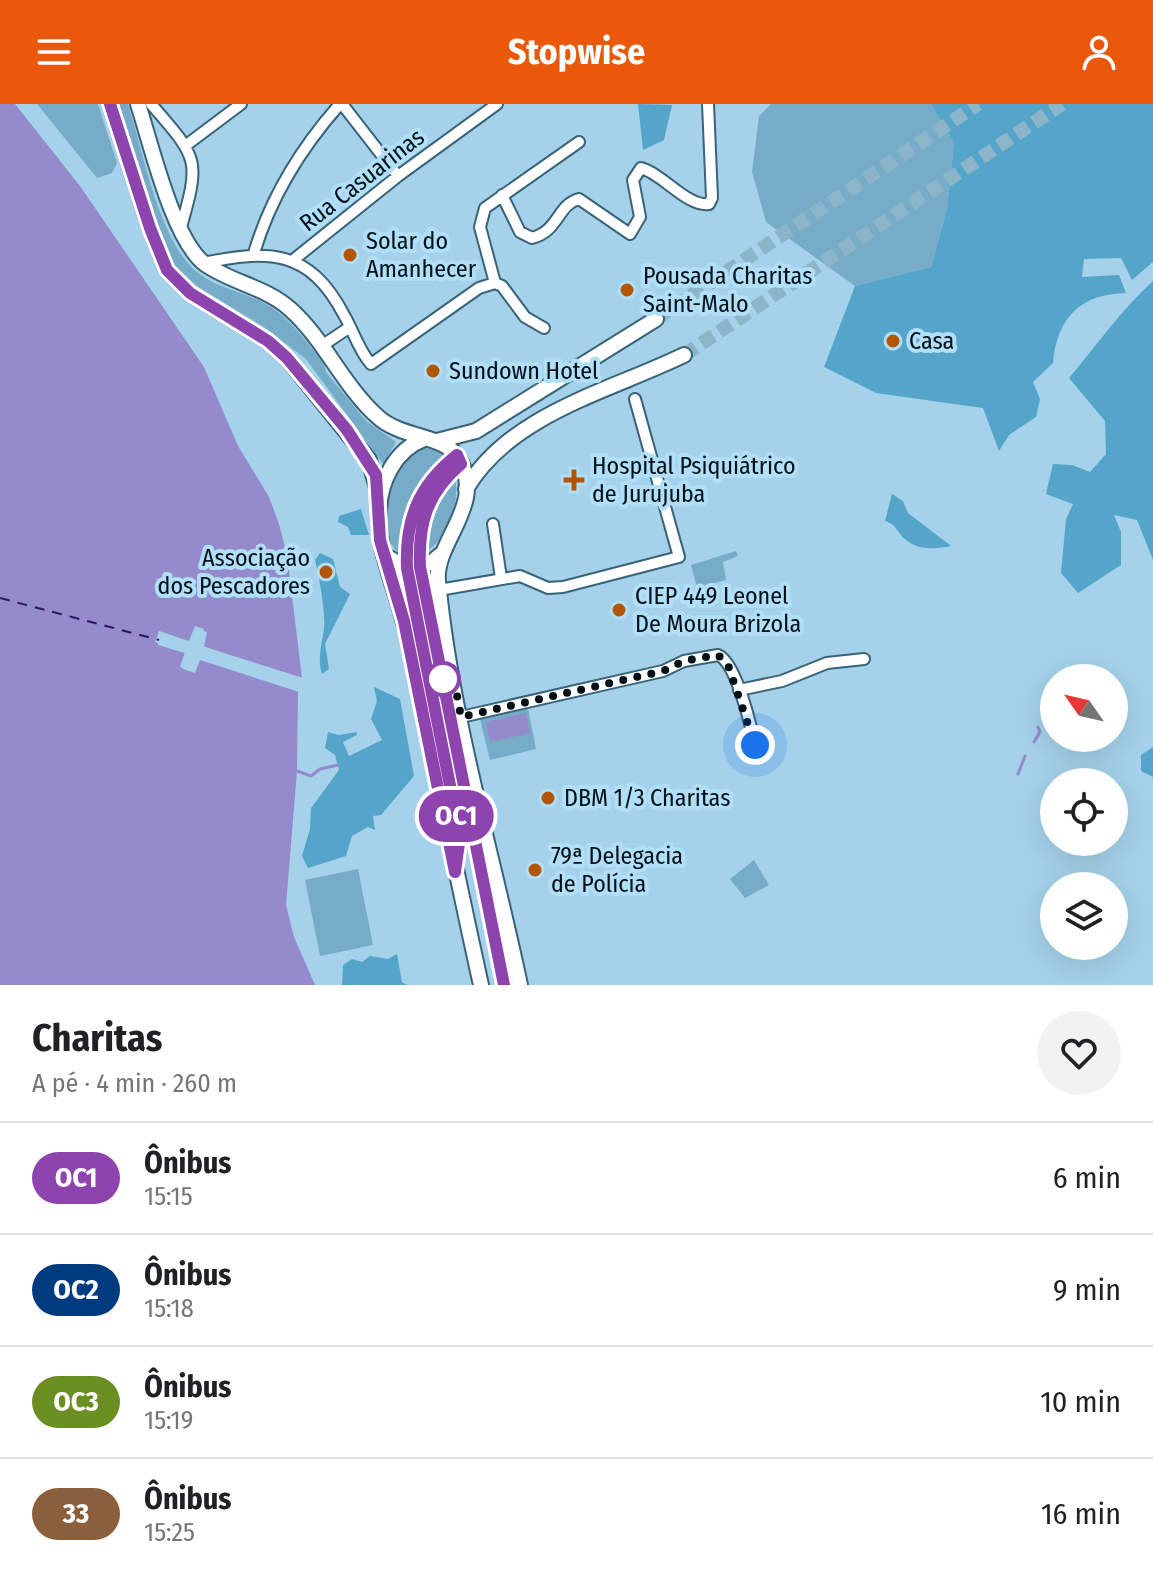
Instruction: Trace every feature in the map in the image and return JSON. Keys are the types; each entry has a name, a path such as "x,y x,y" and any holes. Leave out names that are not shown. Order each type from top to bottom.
{"main road":[{"path":"110,104 150,228 167,270 190,293 268,341 287,358 369,460 376,475 382,549 404,621 481,985"},
{"path":"138,104 180,231 194,254 203,263 277,298 323,345 379,418 392,428 431,440 457,455 466,489"},
{"path":"380,500 401,452 431,440 476,431 656,319"},
{"path":"382,549 392,562 407,568 431,563 458,529 466,489 486,461 556,412 684,355"},
{"path":"440,555 439,590 461,717 520,985"}],"street":[{"path":"151,104 192,158 194,180 180,231"},
{"path":"185,146 241,104"},
{"path":"254,253 282,184 316,131 341,104 398,176"},
{"name":"Rua Casuarinas","path":"292,261 398,176 497,104"},
{"path":"502,195 520,232 532,238 551,230 571,201 579,199 630,234 640,217 633,180 641,168 663,178 700,204 709,204 712,198 708,104"},
{"path":"495,283 480,217 485,208 579,142"},
{"path":"203,263 254,253 292,261 332,295 367,361 375,364 479,288 495,283 502,286 534,325 544,328"},
{"path":"323,345 350,327"},
{"path":"439,590 501,578 527,577 548,588 563,587 679,557 635,399"},
{"path":"493,524 501,578"},
{"path":"461,717 663,671 707,655 724,657 739,690 756,750"},
{"path":"739,690 782,681 827,663 848,664 864,659"}],"shaded area":[{"path":"0,104 15,104 80,186 204,367 238,446 269,497 279,524 287,555 302,678 199,645 204,629 195,626 189,641 159,631 155,642 185,652 180,667 189,671 196,656 298,691 297,771 286,905 294,937 315,985 0,985"},
{"path":"37,104 98,104 117,163 112,173 97,178"},
{"path":"118,104 128,104 162,218 184,258 205,278 264,303 289,322 324,363 326,372 366,421 396,442 383,464 306,359 264,327 197,286 175,266 147,197"},
{"path":"638,104 672,105 664,140 643,150"},
{"path":"771,104 931,104 954,143 947,209 931,267 855,286 766,222 752,172 759,116"},
{"path":"931,104 1153,104 1153,262 1132,280 1121,258 1084,259 1082,277 1119,275 1126,293 1096,298 1084,304 1066,321 1055,347 1053,363 1033,382 1040,399 1036,417 1009,435 999,451 983,408 876,393 824,367 855,286 931,267 947,209 954,143"},
{"path":"1153,281 1153,560 1137,520 1114,515 1121,532 1121,565 1078,593 1061,573 1066,519 1073,504 1046,494 1053,464 1072,465 1090,472 1106,454 1105,421 1069,378"},
{"path":"435,447 447,455 427,476 412,499 399,553 390,542 386,529 385,514 393,483 409,457 419,448"},
{"path":"454,472 456,495 452,517 441,538 424,553 424,530 430,509"},
{"path":"892,494 903,501 908,513 951,546 921,547 905,539 885,521"},
{"path":"361,509 369,535 351,535 348,527 338,522 339,516"},
{"path":"736,551 738,556 723,562 726,580 697,588 691,565"},
{"path":"320,553 333,559 340,587 350,594 325,644 329,669 322,674 320,657 324,614 315,560"},
{"path":"374,687 400,699 414,776 381,815 373,816 375,830 368,827 352,836 346,856 308,868 302,856 310,829 311,808 339,770 335,755 325,748 328,732 339,735 356,732 357,735 343,742 349,756 382,740 371,719 377,701"},
{"path":"528,708 536,749 490,760 480,719"},
{"path":"526,713 530,733 490,742 486,722"},
{"path":"1153,747 1153,777 1141,771 1141,755"},
{"path":"754,860 769,885 745,898 730,879"},
{"path":"358,869 373,945 320,956 305,880"},
{"path":"397,954 402,982 407,985 342,985 343,965 352,959 362,962 370,956 388,959"}],"pier":[{"path":"195,628 207,632 204,647 306,679 301,681 198,648 197,631 190,644 161,636 190,643"},
{"path":"161,637 160,640 188,649 188,654 158,645"},
{"path":"197,652 299,687 302,693 200,660 195,673 183,669 188,654 188,666"}],"waterway":[{"path":"1034,742 1040,732 1038,727"},
{"path":"1018,774 1025,756"},
{"path":"297,771 311,776 320,769 338,765"}],"ferry route":[{"path":"0,598 159,640"}],"tunnel":[{"path":"656,319 978,104"},
{"path":"684,355 1062,104"}],"bus line":[{"name":"OC1","path":"110,104 150,228 167,270 190,293 280,350 347,430 376,475 380,500 380,540 404,621 455,872 460,836 407,568 407,539 414,506 423,490 434,475 457,455 461,464 437,487 422,519 420,567 504,985"}],"place":[{"name":"Solar do Amanhecer","path":"350,255"},
{"name":"Pousada Charitas Saint-Malo","path":"627,290"},
{"name":"Casa","path":"893,341"},
{"name":"Sundown Hotel","path":"433,371"},
{"name":"Hospital Psiquiátrico de Jurujuba","path":"574,480"},
{"name":"Associação dos Pescadores","path":"326,572"},
{"name":"CIEP 449 Leonel De Moura Brizola","path":"619,610"},
{"name":"DBM 1/3 Charitas","path":"548,798"},
{"name":"79ª Delegacia de Polícia","path":"535,870"}],"route":[{"path":"443,679 452,668 461,717 663,671 684,661 718,655 724,657 728,665 748,715 755,745"}]}
